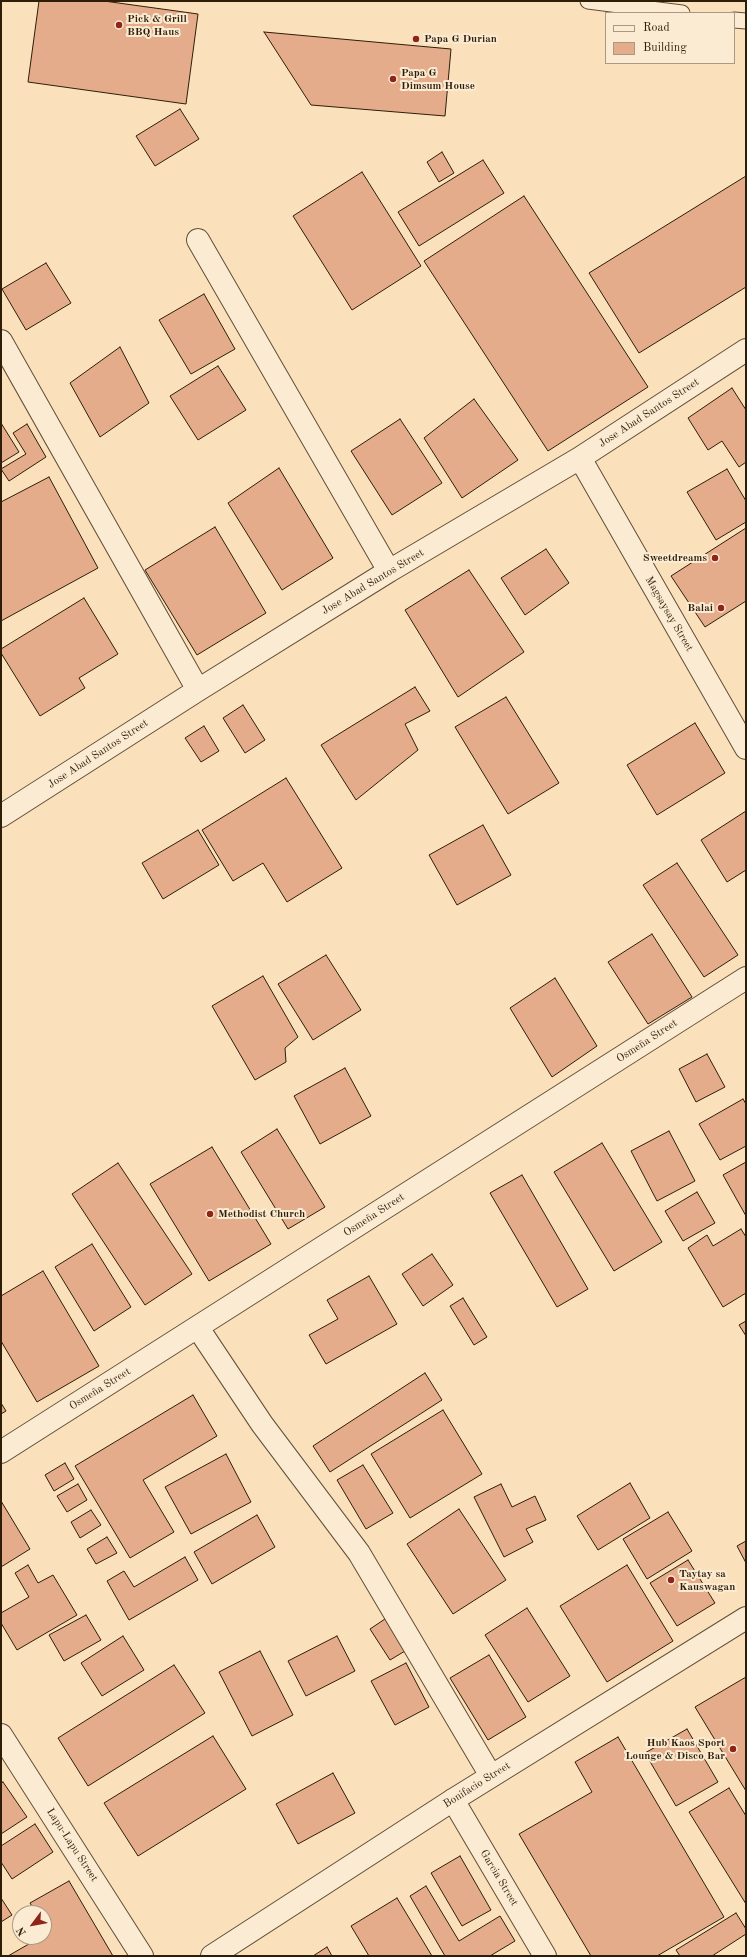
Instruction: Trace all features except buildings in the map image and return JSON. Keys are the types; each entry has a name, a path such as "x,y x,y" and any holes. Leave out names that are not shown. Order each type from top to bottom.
{"street":[{"path":"198,240 389,571"},
{"path":"1,341 198,690"},
{"name":"Jose Abad Santos Street","path":"1,816 198,690 389,571 580,458 746,350"},
{"name":"Magsaysay Street","path":"580,458 746,748"},
{"name":"Osmeña Street","path":"1,1452 746,978"},
{"path":"198,1328 262,1424 359,1553 491,1776"},
{"name":"Bonifacio Street","path":"212,1956 453,1800 746,1618"},
{"name":"Lapu-Lapu Street","path":"1,1734 142,1956"},
{"name":"Garcia Street","path":"453,1800 545,1956"}],"lane":[{"path":"588,1 674,12"},
{"path":"735,20 746,21"}],"place":[{"name":"Pick & Grill BBQ Haus","path":"119,25"},
{"name":"Papa G Durian","path":"416,39"},
{"name":"Papa G Dimsum House","path":"393,79"},
{"name":"Sweetdreams","path":"715,558"},
{"name":"Balai","path":"721,608"},
{"name":"Methodist Church","path":"210,1214"},
{"name":"Taytay sa Kauswagan","path":"671,1580"},
{"name":"Hub Kaos Sport Lounge & Disco Bar","path":"733,1749"}]}
